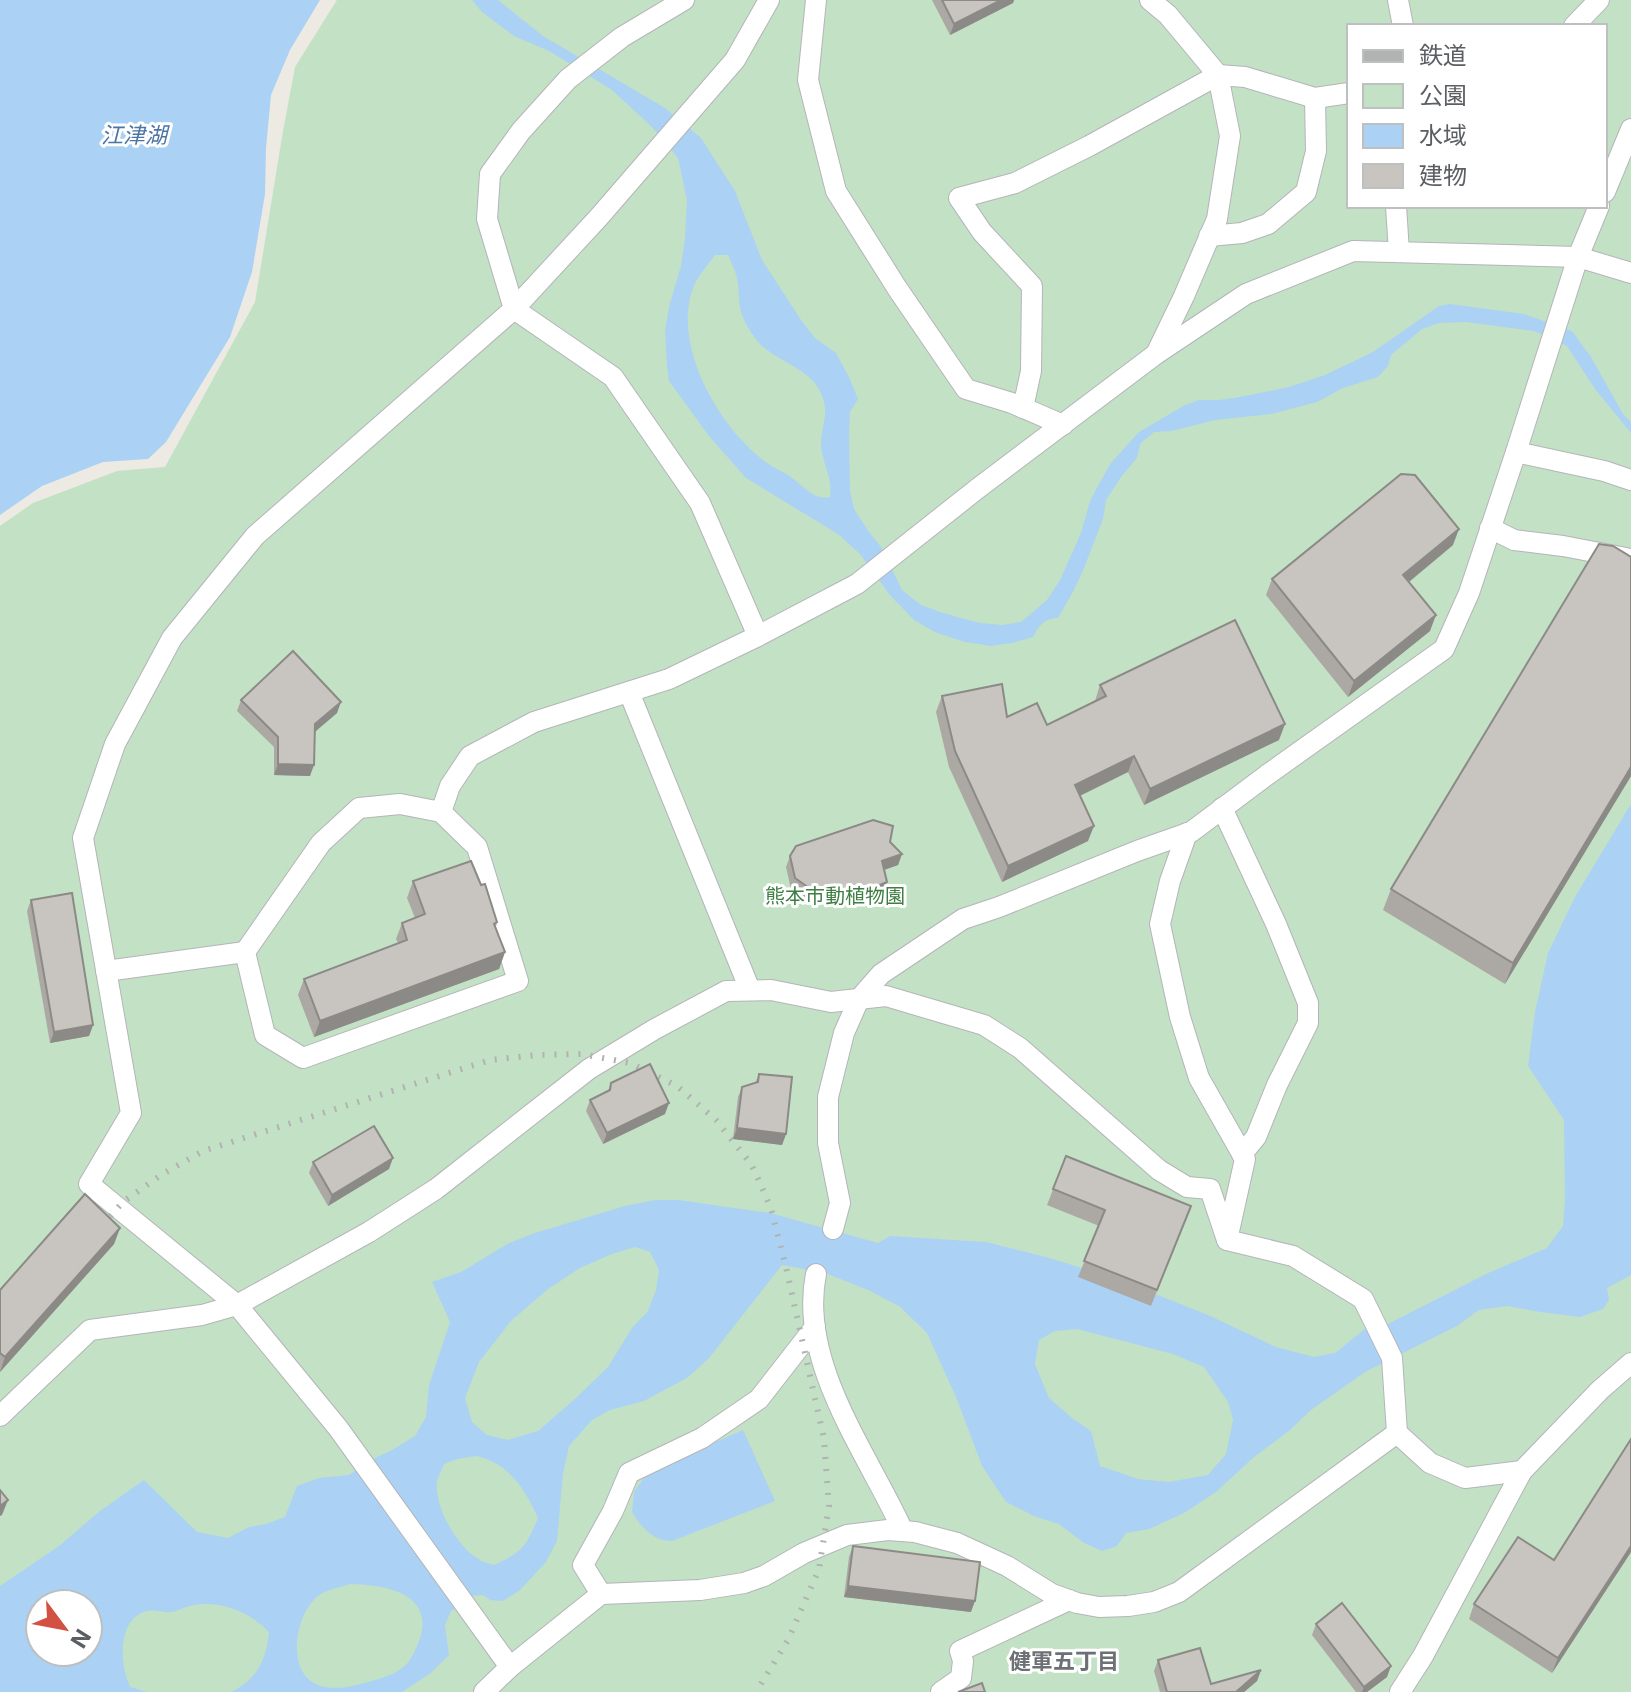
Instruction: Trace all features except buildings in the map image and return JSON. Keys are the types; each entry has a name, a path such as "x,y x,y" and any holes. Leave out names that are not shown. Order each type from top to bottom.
{"lane":[{"path":"684,0 622,37 568,79 521,131 490,174 487,219 514,309 613,377 700,503 758,636"},
{"path":"510,1667 338,1428 237,1305 89,1184 131,1113 83,838 115,744 172,638 255,536 514,309 599,217 735,60 769,0"},
{"path":"816,0 808,80 836,191 966,389 1063,425"},
{"path":"1150,0 1168,15 1218,75 1230,136 1217,219 1156,354"},
{"path":"1398,0 1403,24"},
{"path":"1576,24 1599,0"},
{"path":"1023,408 1031,371 1032,286 982,232 959,198 1015,183 1218,75 1245,77 1315,98 1347,93"},
{"path":"1209,236 1242,233 1268,224 1306,192 1316,151 1315,98"},
{"path":"1607,187 1631,129"},
{"path":"1396,208 1399,252"},
{"path":"833,1229 840,1203 828,1143 828,1097 844,1033 859,999 881,974 963,919 1187,833 1444,649 1469,593 1578,257 1598,208"},
{"path":"441,812 450,786 470,756 534,722 669,679 862,580 1156,354 1246,294 1353,251 1578,257 1631,273"},
{"path":"1516,452 1631,480"},
{"path":"1490,528 1514,540 1631,560"},
{"path":"629,692 750,990"},
{"path":"106,971 245,952 321,843 359,808 400,804 441,812 477,847 518,981 303,1058 265,1035 245,952"},
{"path":"1222,808 1276,924 1308,1003 1308,1023 1277,1085 1256,1137 1242,1154"},
{"path":"1187,833 1170,881 1160,924 1180,1017 1199,1078 1245,1159 1227,1240"},
{"path":"0,1416 90,1330 202,1315 237,1305 369,1232 436,1189 589,1069 726,991 771,990 831,1002 886,996 984,1025 1020,1048 1159,1170 1187,1187 1210,1189 1227,1240"},
{"path":"1227,1240 1293,1256 1363,1299 1392,1358 1397,1433 1430,1463 1465,1478 1522,1471"},
{"path":"816,1274 812,1293 821,1357 845,1419 903,1531"},
{"path":"601,1594 583,1565 613,1511 629,1473 702,1438 759,1399 815,1327"},
{"path":"1400,1692 1423,1656 1522,1471 1600,1390 1631,1363"},
{"path":"484,1692 510,1667 601,1594 700,1590 744,1583 847,1535 888,1530 915,1532 957,1543 1069,1600 1099,1607 1154,1602 1179,1592 1397,1433"},
{"path":"941,1692 961,1678 963,1661 960,1651 1069,1600"}],"green space":[{"name":"熊本市動植物園","path":"337,0 1631,0 1631,1692 0,1692 0,526 33,503 117,471 165,467 255,302 295,67"}],"water":[{"name":"江津湖","path":"0,0 320,0 290,50 271,95 265,194 252,272 230,337 166,442 148,459 103,462 42,486 0,515"},
{"path":"472,0 498,0 543,36 665,108 701,138 735,191 762,260 801,320 815,338 836,353 849,377 858,399 850,412 849,433 850,491 854,509 881,547 902,590 921,605 980,623 1002,625 1021,622 1047,600 1060,580 1100,482 1111,463 1139,432 1199,400 1240,397 1289,387 1325,375 1373,352 1439,306 1450,304 1524,314 1572,331 1631,422 1631,433 1595,389 1567,346 1534,331 1466,322 1439,323 1422,329 1391,355 1388,366 1378,377 1343,388 1317,402 1271,414 1215,420 1172,431 1154,432 1140,444 1137,458 1106,500 1103,519 1084,568 1058,618 1043,623 1033,637 991,646 965,642 935,632 914,620 890,595 860,554 838,534 746,478 709,436 669,381 665,330 681,266 687,200 678,158 652,127 612,90 549,51 514,36 482,12","holes":["715,255 728,255 737,278 742,315 752,333 770,352 809,377 822,395 825,412 821,439 830,497 818,497 750,449 733,430 705,386 689,338 688,314 692,291"]},
{"path":"1631,804 1631,1275 1607,1288 1609,1300 1603,1309 1580,1317 1507,1306 1479,1310 1457,1326 1365,1372 1311,1410 1216,1492 1184,1513 1149,1529 1126,1533 1117,1546 1102,1551 1084,1543 1059,1524 1006,1502 982,1466 927,1333 899,1306 825,1273 782,1265 709,1358 687,1378 644,1401 610,1410 592,1420 569,1446 563,1474 557,1541 546,1562 520,1590 503,1601 490,1600 483,1595 472,1596 451,1611 445,1625 449,1655 431,1673 402,1692 231,1692 247,1682 259,1668 269,1632 243,1613 222,1606 201,1604 172,1612 147,1611 130,1623 123,1644 124,1667 130,1687 147,1692 0,1692 0,1586 59,1546 100,1511 144,1480 197,1532 228,1538 249,1527 285,1517 297,1486 319,1478 349,1475 415,1436 426,1417 429,1385 450,1322 432,1282 461,1272 509,1243 625,1206 655,1200 678,1200 770,1213 878,1243 890,1236 986,1242 1115,1278 1208,1315 1276,1347 1314,1357 1335,1353 1366,1328 1382,1327 1488,1273 1547,1248 1563,1226 1564,1120 1528,1066 1535,1012 1548,953 1575,897","holes":["635,1247 650,1252 659,1270 656,1290 648,1311 632,1328 608,1367 538,1431 508,1440 487,1435 472,1422 465,1398 479,1362 511,1321 548,1289 580,1268","1077,1329 1173,1354 1204,1367 1228,1402 1233,1420 1226,1454 1208,1475 1169,1482 1138,1479 1100,1466 1091,1431 1049,1398 1035,1364 1039,1340 1055,1331","476,1456 488,1459 507,1471 521,1487 538,1518 522,1547 494,1565 479,1559 462,1544 448,1524 437,1492 437,1482 444,1464","350,1584 385,1588 412,1600 419,1610 422,1623 420,1638 408,1663 400,1670 342,1688 321,1686 309,1680 302,1670 298,1657 299,1628 304,1614 321,1594"]},
{"path":"743,1430 775,1501 672,1541 659,1539 644,1528 632,1512 634,1492 648,1472"}],"railway":[{"path":"94,1234 123,1202 203,1151 490,1060 581,1054 630,1063 677,1086 716,1120 751,1164 771,1209 824,1439 829,1506 819,1569 788,1640 756,1692"}],"district":[{"name":"健軍五丁目","path":"1064,1661"}]}
